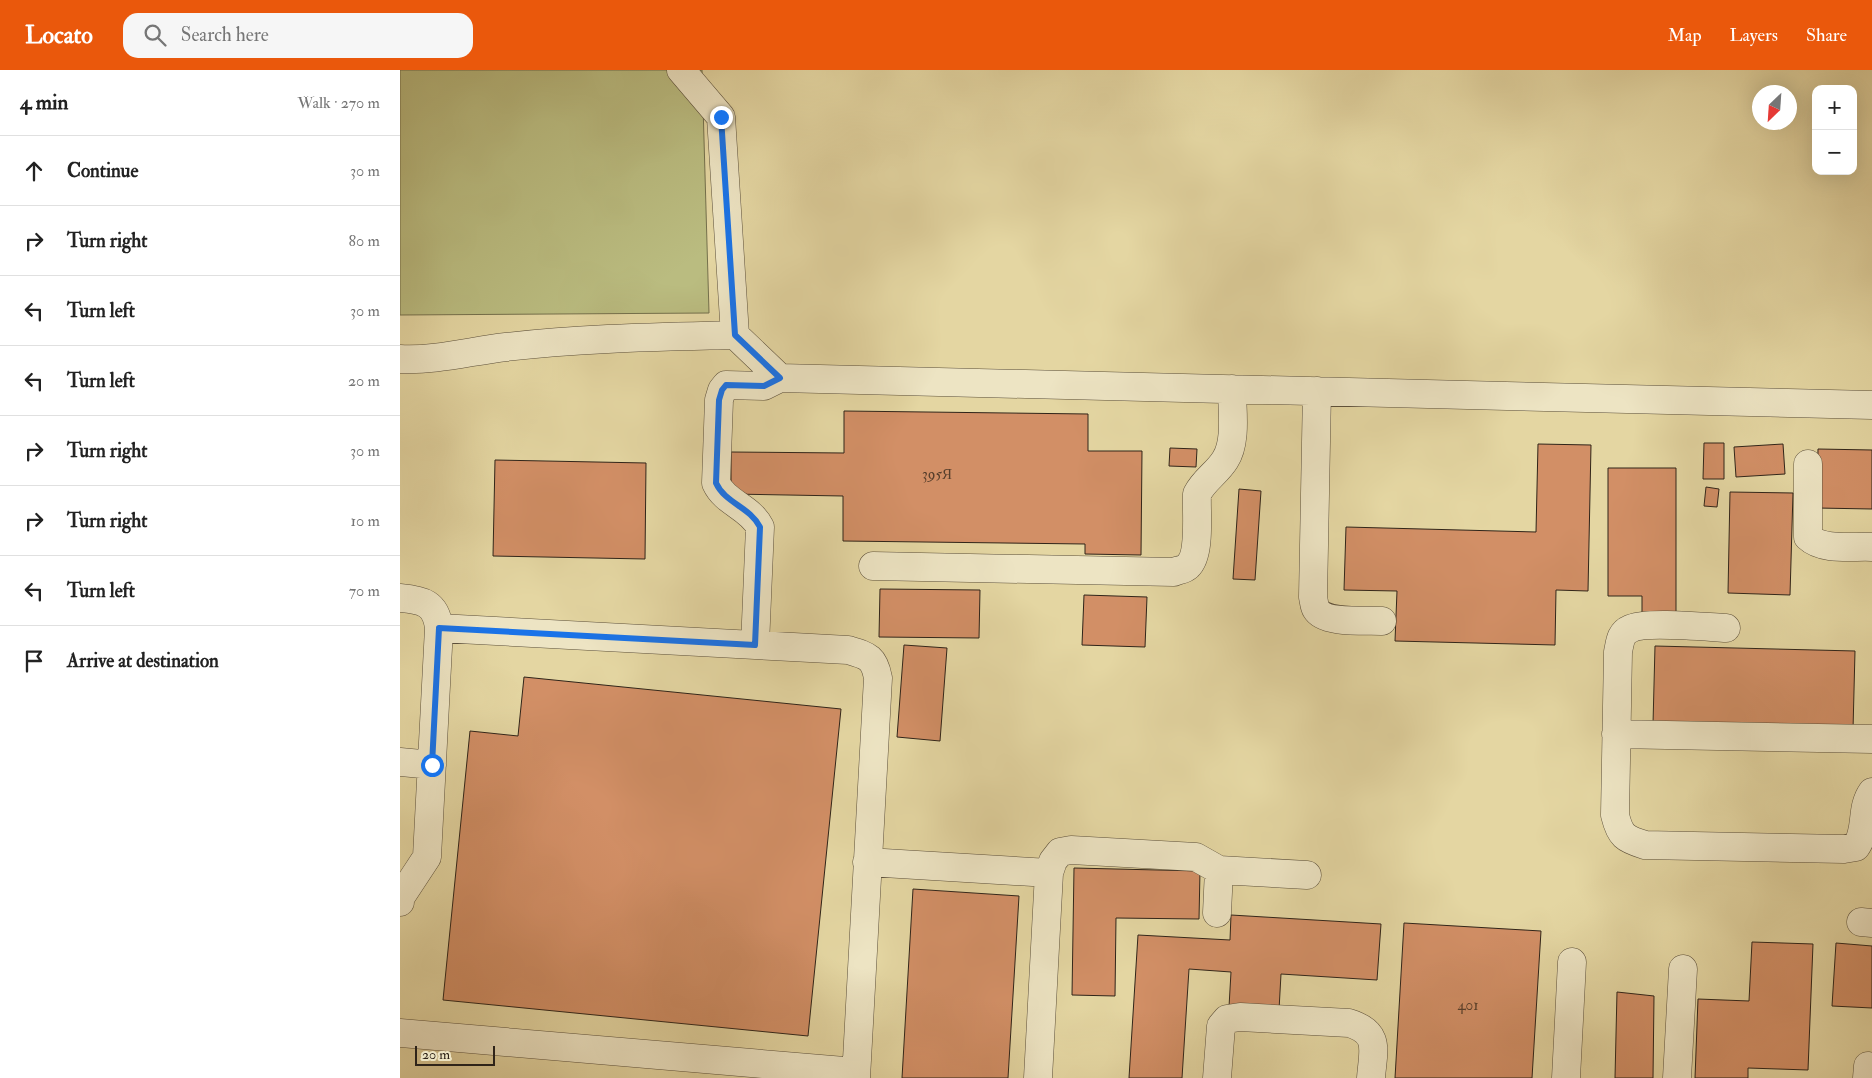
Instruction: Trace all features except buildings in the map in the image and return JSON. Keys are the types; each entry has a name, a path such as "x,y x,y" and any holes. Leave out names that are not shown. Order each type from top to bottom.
{"street":[{"path":"681,70 721,117 735,335 780,378"},
{"path":"400,358 418,360 506,347 622,337 735,335"},
{"path":"755,645 760,527 756,519 720,492 716,483 719,400 722,390 726,385 764,386 780,378 1872,405"},
{"path":"873,566 1174,572 1186,568 1193,561 1196,551 1197,494 1201,486 1226,459 1230,449 1232,389"},
{"path":"1317,391 1313,597 1316,609 1323,616 1336,619 1382,620"},
{"path":"1808,464 1808,537 1814,543 1824,546 1872,547"},
{"path":"400,598 411,599 430,605 438,613 439,628 427,857 400,898 400,902"},
{"path":"1726,628 1646,626 1630,628 1621,636 1618,652 1615,815 1619,831 1630,841 1645,845 1844,850 1856,846 1861,840 1866,800 1872,792"},
{"path":"400,1033 856,1075 878,678 875,664 866,656 848,650 439,628"},
{"path":"1616,734 1872,739"},
{"path":"400,762 432,765"},
{"path":"1038,1078 1050,873 1053,861 1060,852 1072,850 1196,857 1219,870 1307,875"},
{"path":"867,862 1050,873"},
{"path":"1217,913 1219,870"},
{"path":"1566,1078 1572,962"},
{"path":"1677,1078 1683,969"},
{"path":"1217,1078 1218,1037 1221,1026 1227,1019 1240,1017 1348,1023 1363,1028 1370,1035 1373,1047 1371,1078"}],"green space":[{"path":"400,70 702,70 709,313 400,315"}],"route":[{"path":"432,765 439,628 755,645 760,527 756,519 746,510 720,492 716,483 719,400 722,390 726,385 764,386 780,378 735,335 721,117"}]}
